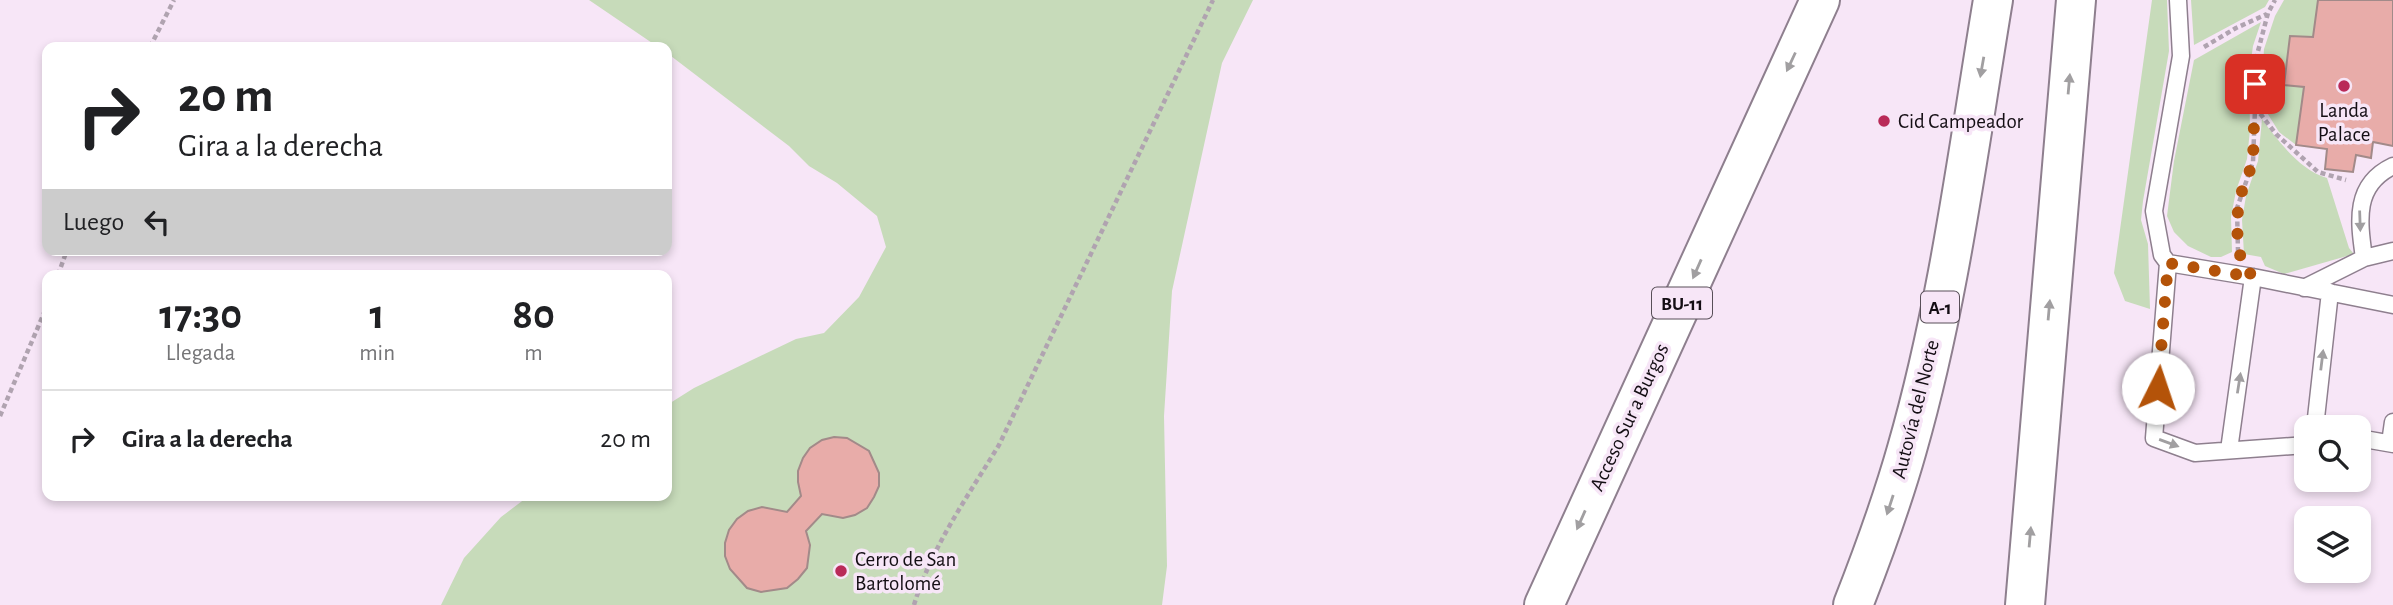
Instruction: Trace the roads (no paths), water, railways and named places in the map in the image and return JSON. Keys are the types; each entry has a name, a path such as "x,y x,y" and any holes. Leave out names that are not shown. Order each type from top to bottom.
{"highway":[{"name":"Acceso Sur a Burgos","path":"1544,605 1819,0"},
{"name":"Autovía del Norte","path":"1853,605 1881,534 1907,449 1930,358 1949,264 1993,0"},
{"path":"2025,605 2076,0"}],"lane":[{"path":"2178,0 2181,56 2154,211 2162,255 2168,263 2154,438 2195,453 2294,446"},
{"path":"2364,258 2359,226 2360,205 2382,171 2393,166"},
{"path":"2304,288 2364,258 2393,251"},
{"path":"2168,263 2393,305"},
{"path":"2229,450 2253,277"},
{"path":"2316,415 2330,292"},
{"path":"2371,442 2392,443 2393,422"}],"place":[{"name":"Landa Palace","path":"2344,86"},
{"name":"Cid Campeador","path":"1884,121"},
{"name":"Cerro de San Bartolomé","path":"841,571"}]}
